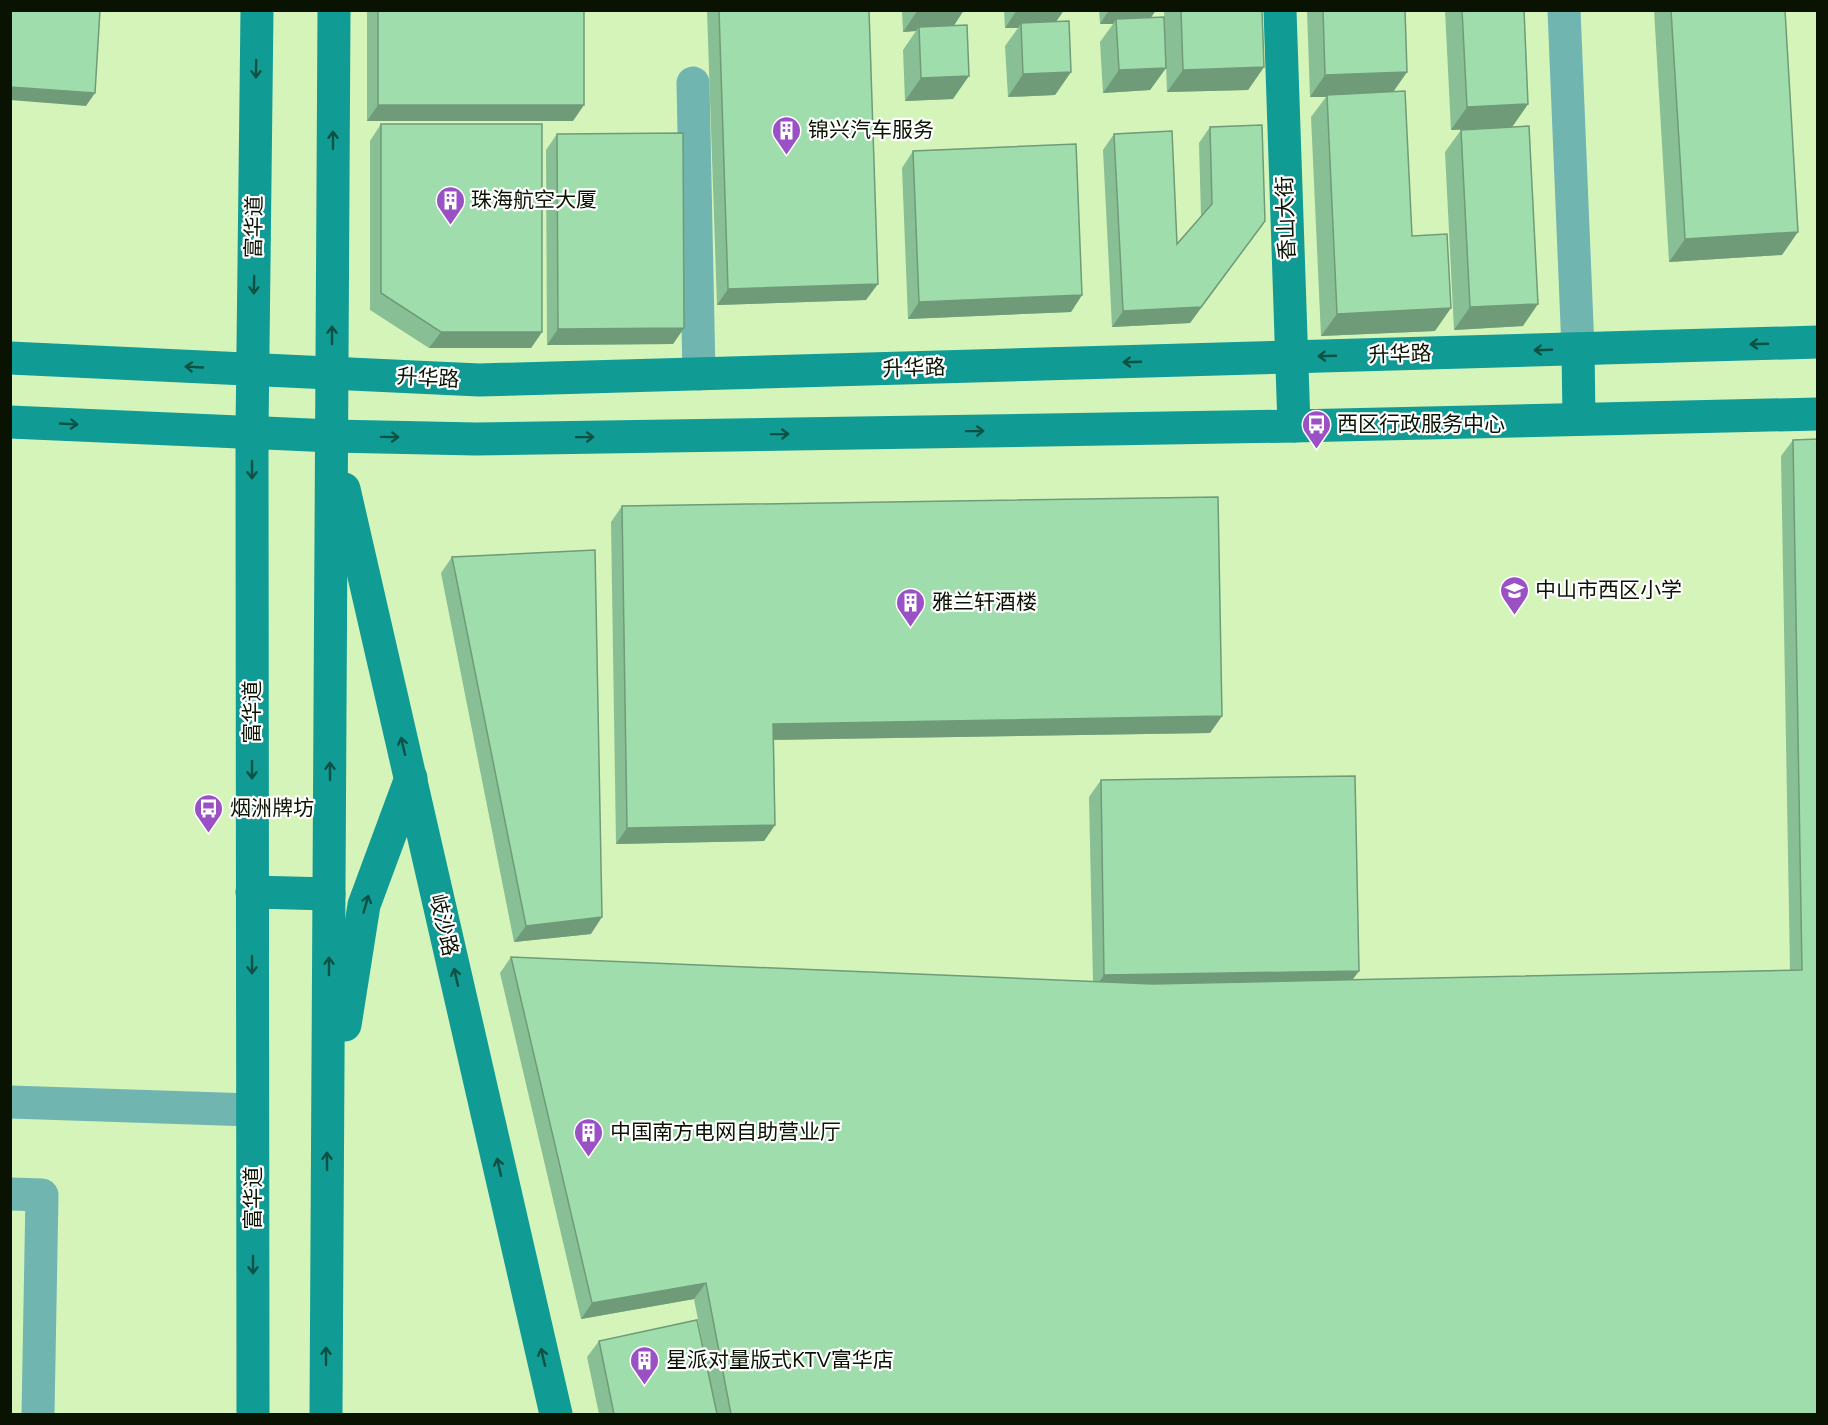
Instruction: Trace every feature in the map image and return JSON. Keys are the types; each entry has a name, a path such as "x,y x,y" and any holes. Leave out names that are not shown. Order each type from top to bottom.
{"main road":[{"name":"富华道","path":"253,1414 252,369 257,10"},
{"path":"326,1414 334,10"},
{"name":"香山大街","path":"1280,10 1294,426"},
{"name":"升华路","path":"10,358 479,380 1818,342"},
{"path":"1578,349 1579,419"},
{"path":"10,422 332,436 476,439 1294,426 1818,414"},
{"name":"岐沙路","path":"332,436 556,1414"},
{"path":"327,1127 364,905 411,778"},
{"path":"252,892 329,894"}],"street":[{"path":"1564,10 1578,349"},
{"path":"693,83 699,374"},
{"path":"10,1102 252,1110"},
{"path":"10,1194 42,1195 38,1414"}],"building":[{"path":"10,10 100,10 95,93 10,87"},
{"path":"378,10 584,10 584,105 378,105"},
{"name":"锦兴汽车服务","path":"719,10 869,10 878,284 728,289"},
{"path":"1181,10 1262,10 1264,67 1183,70"},
{"path":"1323,10 1405,10 1407,72 1325,75"},
{"path":"1462,10 1524,10 1528,104 1467,107"},
{"path":"1671,10 1785,10 1798,232 1685,239"},
{"path":"1164,17 1166,68 1119,70 1116,19"},
{"path":"1069,21 1071,72 1023,74 1021,23"},
{"path":"967,25 969,76 921,78 919,27"},
{"path":"1405,91 1412,236 1447,234 1451,308 1337,314 1327,95"},
{"name":"珠海航空大厦","path":"381,124 542,124 542,332 441,332 381,293"},
{"path":"1262,125 1265,221 1201,307 1123,311 1114,134 1172,131 1177,244 1212,204 1210,127"},
{"path":"1529,126 1538,304 1470,307 1461,130"},
{"path":"683,133 684,328 558,329 557,134"},
{"path":"1076,144 1082,295 919,302 913,151"},
{"path":"1818,439 1818,1414 731,1414 706,1283 592,1303 511,957 1152,984 1802,970 1793,440"},
{"name":"雅兰轩酒楼","path":"1218,497 1222,716 773,724 775,825 627,828 622,506"},
{"path":"595,550 602,917 526,926 452,557"},
{"path":"1355,776 1359,971 1104,975 1101,780"},
{"name":"星派对量版式KTV富华店","path":"697,1320 717,1414 614,1414 599,1341"}],"place":[{"name":"锦兴汽车服务","path":"787,156"},
{"name":"珠海航空大厦","path":"450,226"},
{"name":"西区行政服务中心","path":"1316,450"},
{"name":"中山市西区小学","path":"1514,616"},
{"name":"雅兰轩酒楼","path":"911,628"},
{"name":"烟洲牌坊","path":"209,834"},
{"name":"中国南方电网自助营业厅","path":"589,1158"},
{"name":"星派对量版式KTV富华店","path":"645,1386"}]}
